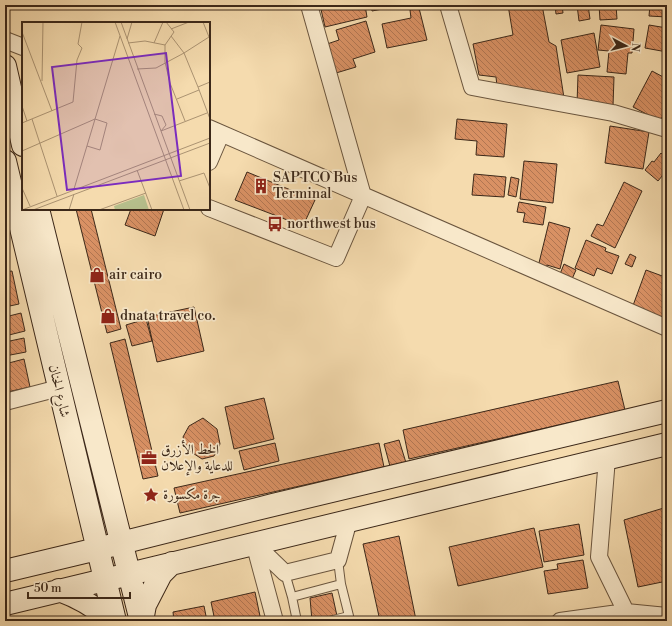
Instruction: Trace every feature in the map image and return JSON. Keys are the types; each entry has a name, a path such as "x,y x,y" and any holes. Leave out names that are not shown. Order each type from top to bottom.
{"main road":[{"path":"5,66 22,141"},
{"name":"شارع الحنان","path":"5,161 115,621"},
{"name":"شارع الحنان","path":"38,210 141,621"},
{"path":"5,571 667,411"},
{"path":"5,604 667,444"},
{"path":"112,507 121,516 148,530 163,532"},
{"path":"63,557 71,550 85,525 89,514"},
{"path":"141,621 145,605 162,574 172,563"},
{"path":"59,590 73,596 104,614 111,621"}],"street":[{"path":"210,208 336,258 364,196 309,5"},
{"path":"448,5 472,87 613,113 667,129"},
{"path":"5,40 22,47"},
{"path":"210,157 215,131 667,328"},
{"path":"5,402 59,388"},
{"path":"608,458 599,557 627,616"},
{"path":"254,544 285,574 338,560 349,520"},
{"path":"254,544 275,621"},
{"path":"560,621 627,616 667,616"}],"lane":[{"path":"329,621 349,616 341,584 338,560"},
{"path":"285,574 297,621"},
{"path":"292,597 341,584"}],"building":[{"path":"320,5 365,5 367,17 325,27"},
{"path":"371,5 398,5 398,6 372,11"},
{"path":"508,5 542,5 549,42 556,46 564,98 497,86 496,77 479,75 473,44 513,35"},
{"path":"555,5 562,5 563,13 556,14"},
{"path":"577,5 588,5 590,19 579,21"},
{"path":"599,5 616,5 617,19 600,20"},
{"path":"650,5 667,5 667,17 649,16"},
{"path":"419,8 427,40 387,48 382,24 411,18 410,10"},
{"path":"366,21 375,52 353,59 356,67 336,73 327,44 339,40 336,30"},
{"path":"601,25 634,29 632,53 628,53 626,74 607,72 609,51 598,50"},
{"path":"649,25 667,28 667,52 645,48"},
{"path":"594,33 600,67 567,73 561,40"},
{"path":"652,71 667,79 667,108 660,121 633,107"},
{"path":"578,75 614,77 613,106 577,104"},
{"path":"457,119 507,124 504,157 476,155 477,141 455,139"},
{"path":"610,126 649,132 643,169 605,163"},
{"path":"661,153 667,159 667,170 658,181 645,170"},
{"path":"524,161 557,164 553,203 520,199"},
{"name":"SAPTCO Bus Terminal","path":"247,172 315,200 303,226 235,200"},
{"path":"474,174 506,177 504,197 472,195"},
{"path":"511,177 519,179 516,197 508,195"},
{"path":"624,182 642,191 615,248 591,236 597,224 603,226"},
{"path":"519,202 546,207 543,225 523,222 525,213 517,212"},
{"path":"76,210 91,210 121,329 107,333"},
{"path":"131,210 164,210 155,236 125,225"},
{"path":"549,222 570,228 560,269 547,265 545,273 537,271"},
{"path":"586,240 606,248 605,251 619,256 612,274 597,268 594,276 575,268"},
{"path":"630,254 636,257 632,267 625,264"},
{"path":"564,264 576,270 572,279 560,274"},
{"path":"646,270 667,279 667,325 631,311"},
{"path":"12,271 19,304 5,307 5,272"},
{"path":"194,307 204,351 157,362 147,317"},
{"path":"21,313 25,331 5,336 5,317"},
{"path":"146,319 152,341 132,346 126,325"},
{"path":"24,338 26,352 5,356 5,342"},
{"path":"125,339 158,476 143,479 110,343"},
{"path":"24,359 30,387 7,392 5,382 5,364"},
{"path":"618,381 625,410 409,459 403,430"},
{"path":"264,398 274,439 234,449 225,407"},
{"path":"203,418 217,429 220,444 214,456 202,459 188,450 183,437 189,426"},
{"path":"399,440 407,466 391,470 384,444"},
{"path":"275,443 279,461 244,470 239,451"},
{"path":"379,443 384,467 180,513 174,488"},
{"path":"667,507 667,581 638,587 624,520"},
{"path":"579,524 584,555 544,562 539,531"},
{"path":"534,528 543,567 458,586 449,547"},
{"path":"399,536 416,620 380,621 363,544"},
{"path":"583,560 588,588 548,594 544,571 558,569 557,564"},
{"path":"255,592 261,621 215,621 211,602"},
{"path":"332,593 337,616 312,621 310,598"},
{"path":"204,606 207,621 174,621 173,612"}],"place":[{"name":"SAPTCO Bus Terminal","path":"261,186"},
{"name":"northwest bus","path":"275,224"},
{"name":"air cairo","path":"97,275"},
{"name":"dnata travel co.","path":"108,316"},
{"name":"الخط الأزرق للدعاية والإعلان","path":"149,458"},
{"name":"جرة مكسورة","path":"151,495"}]}
